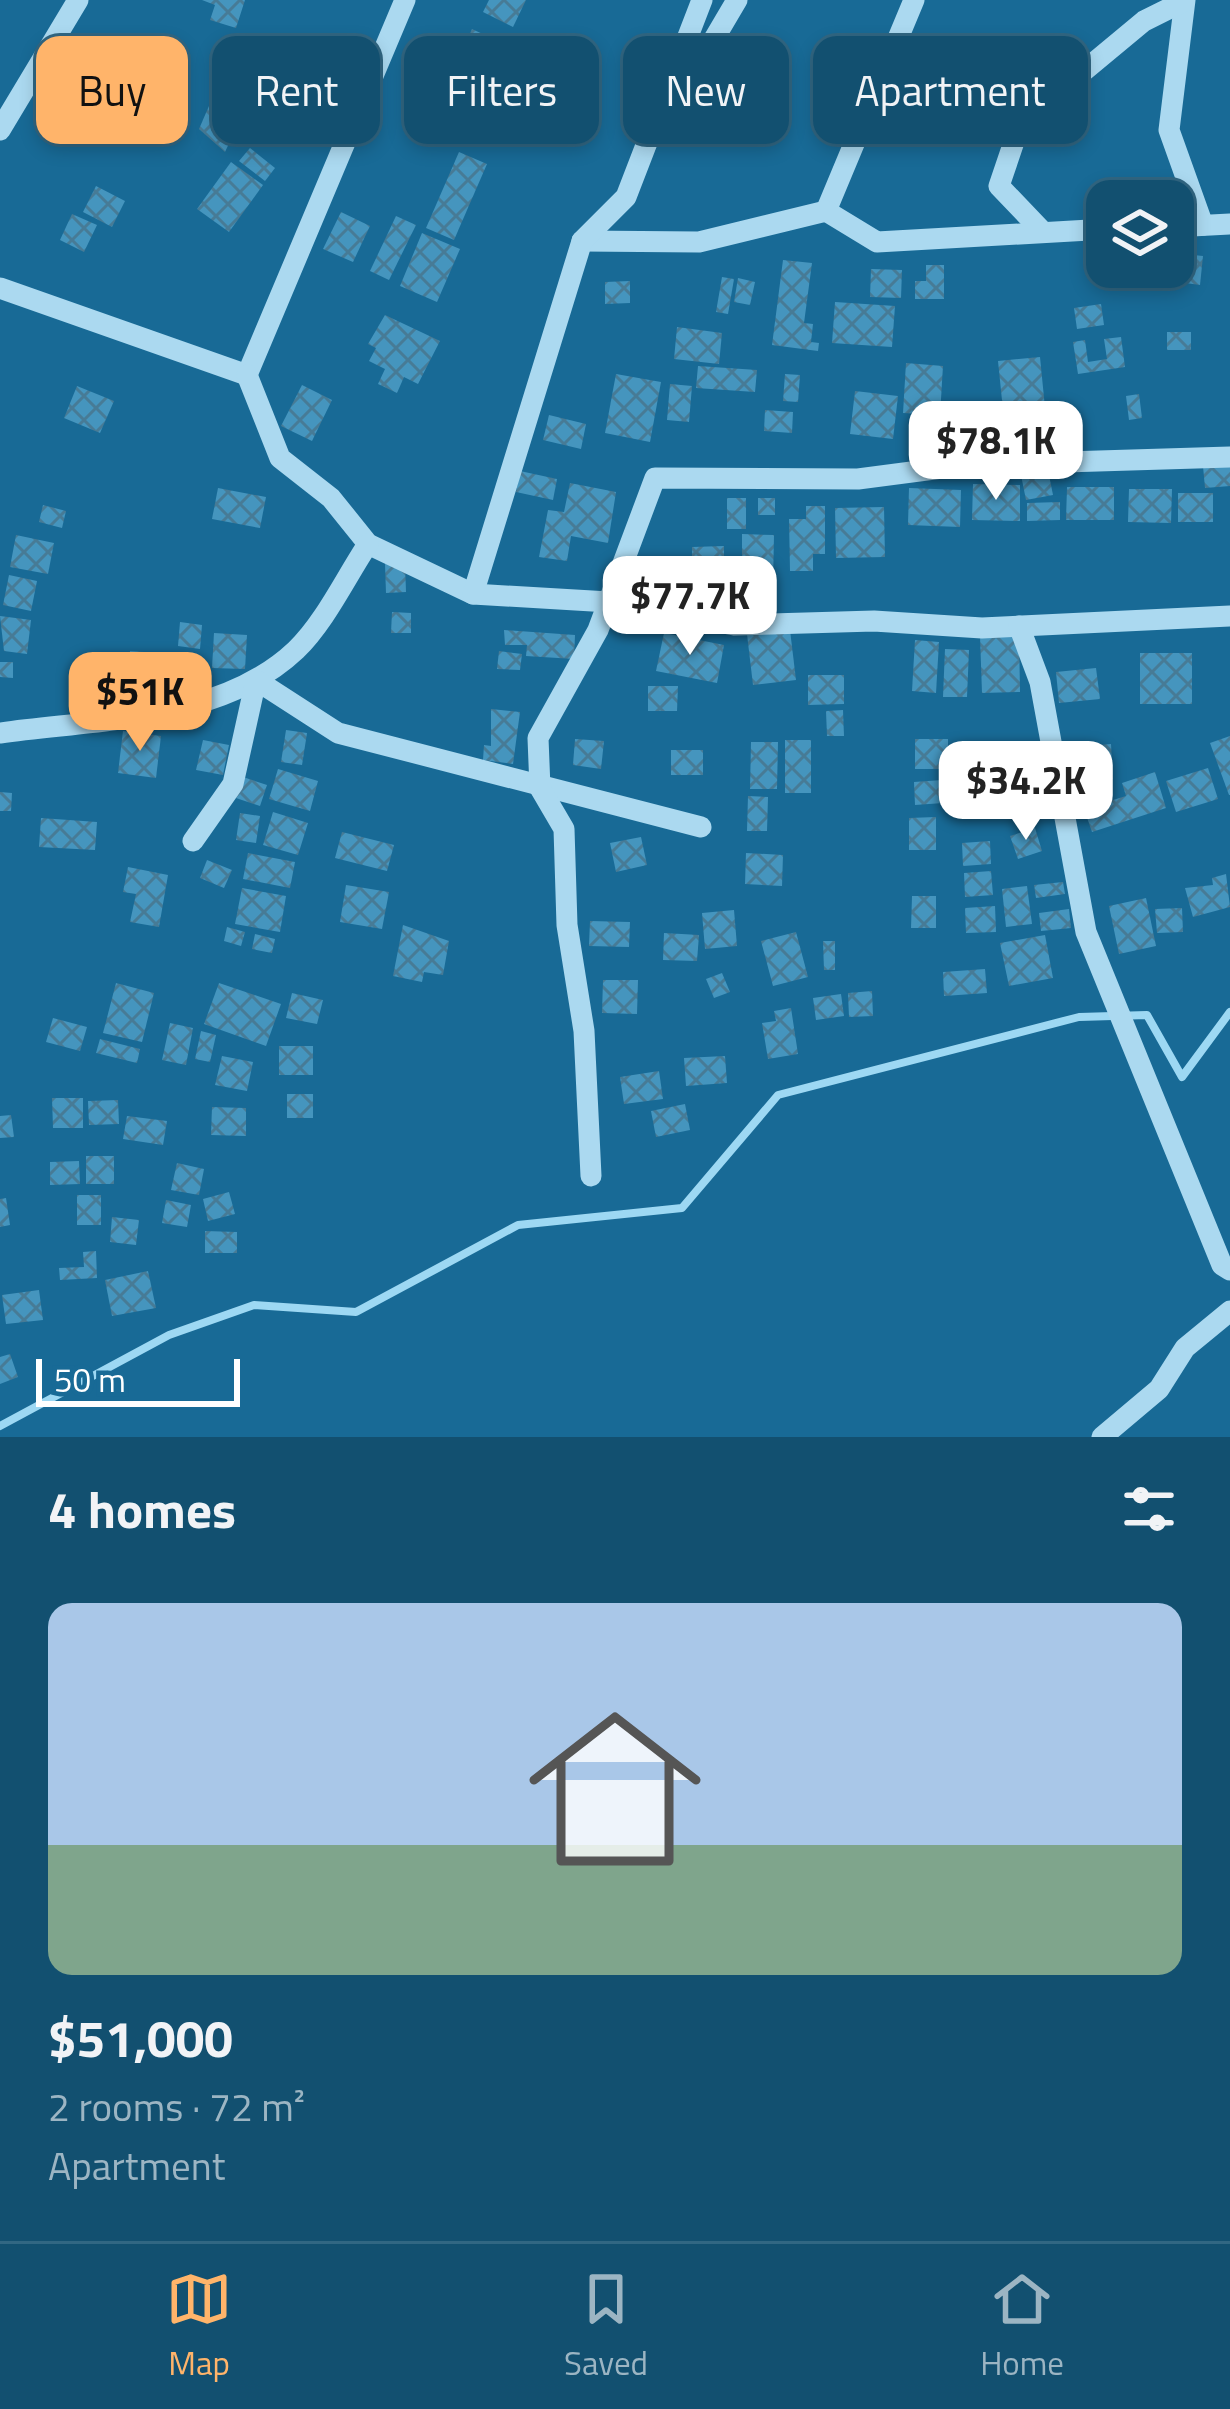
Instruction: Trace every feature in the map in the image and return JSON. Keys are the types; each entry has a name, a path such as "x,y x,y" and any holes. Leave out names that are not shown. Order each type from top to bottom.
{"street":[{"path":"0,130 78,0"},
{"path":"405,0 248,375 280,458 331,498 368,544 473,594 609,602 734,625 874,621 1019,626 1230,616"},
{"path":"626,197 702,0"},
{"path":"473,594 582,241 626,197 737,0"},
{"path":"826,211 914,0"},
{"path":"1043,232 999,186 1019,124 1144,21 1185,1"},
{"path":"1185,1 1169,130 1203,225"},
{"path":"582,241 699,242 826,211 877,242 1086,231"},
{"path":"1194,225 1230,224"},
{"path":"0,288 248,375"},
{"path":"591,1176 584,1031 567,925 564,829 540,788 538,738 609,602 656,478 858,479 965,465 1230,457"},
{"path":"0,733 206,702 256,680 298,648 368,544"},
{"path":"1019,626 1040,682 1086,932 1222,1265 1230,1270"},
{"path":"256,680 338,733 701,827"},
{"path":"193,841 233,784 256,680"},
{"path":"1102,1437 1159,1389 1185,1348 1230,1311"}],"building":[{"path":"202,0 245,0 236,28 210,20 215,5"},
{"path":"489,0 526,0 513,27 483,12"},
{"path":"212,99 212,140 199,129"},
{"path":"250,148 275,168 265,181 239,161"},
{"path":"459,152 487,164 454,240 426,228"},
{"path":"231,162 263,185 229,232 197,209"},
{"path":"96,186 125,201 112,227 83,212"},
{"path":"341,212 370,226 353,262 323,249"},
{"path":"72,214 97,225 84,252 60,240"},
{"path":"396,216 416,225 389,280 370,271"},
{"path":"422,233 460,249 437,302 400,286"},
{"path":"1194,255 1203,256 1200,285 1194,284"},
{"path":"783,260 812,263 804,323 813,324 811,342 819,343 818,351 772,345"},
{"path":"926,265 944,265 944,299 915,299 915,281 926,281"},
{"path":"871,269 902,270 901,298 870,297"},
{"path":"722,277 734,279 728,314 716,312"},
{"path":"738,278 755,282 750,305 734,302"},
{"path":"630,281 630,303 605,304 605,282"},
{"path":"835,302 895,306 892,347 832,343"},
{"path":"1101,304 1104,325 1077,329 1074,308"},
{"path":"385,315 440,341 418,384 404,377 397,393 378,384 385,369 369,361 376,348 368,344"},
{"path":"677,327 722,333 719,364 674,359"},
{"path":"1167,332 1191,332 1191,350 1167,350"},
{"path":"1121,337 1125,367 1078,374 1073,342 1085,340 1088,362 1107,359 1104,339"},
{"path":"1040,357 1046,418 1024,420 1023,409 1003,410 998,361"},
{"path":"906,363 943,366 940,415 903,413"},
{"path":"698,366 757,370 755,392 696,388"},
{"path":"616,374 661,382 650,442 605,433"},
{"path":"785,374 800,375 798,402 783,401"},
{"path":"670,384 692,386 689,422 667,420"},
{"path":"302,385 332,400 312,441 281,426"},
{"path":"77,386 114,401 100,433 64,418"},
{"path":"855,391 898,396 893,439 850,434"},
{"path":"1139,394 1142,418 1129,420 1126,396"},
{"path":"765,410 793,412 792,433 764,431"},
{"path":"1058,413 1081,413 1080,436 1057,435"},
{"path":"549,415 586,424 581,449 543,440"},
{"path":"1230,464 1230,486 1205,488 1203,466"},
{"path":"1048,470 1053,495 1026,500 1021,475"},
{"path":"520,471 557,479 553,500 516,492"},
{"path":"570,483 616,492 608,543 571,536 567,561 539,557 548,510 564,512"},
{"path":"973,484 1020,485 1020,521 972,520"},
{"path":"1067,487 1114,487 1114,520 1066,520"},
{"path":"218,488 266,497 260,528 212,519"},
{"path":"909,488 961,490 960,527 908,525"},
{"path":"1129,489 1172,489 1171,523 1128,522"},
{"path":"1178,493 1213,493 1213,522 1178,522"},
{"path":"727,498 746,498 746,529 727,529"},
{"path":"758,498 775,498 775,515 758,515"},
{"path":"1060,502 1060,520 1027,521 1027,503"},
{"path":"43,505 66,511 62,528 39,522"},
{"path":"806,506 825,506 825,554 813,554 813,571 790,571 789,519 806,519"},
{"path":"884,507 885,557 836,558 835,508"},
{"path":"742,534 774,535 773,584 742,584"},
{"path":"16,535 54,543 48,574 10,567"},
{"path":"724,546 724,576 692,576 692,547"},
{"path":"405,563 406,592 386,593 385,564"},
{"path":"9,575 37,581 31,611 3,605"},
{"path":"392,612 411,613 411,633 391,633"},
{"path":"0,616 31,620 27,654 4,651"},
{"path":"180,622 202,625 200,649 178,646"},
{"path":"504,630 575,635 574,659 526,656 527,645 505,645"},
{"path":"790,630 796,680 753,685 747,634"},
{"path":"214,633 247,635 245,669 212,668"},
{"path":"664,633 724,645 717,683 656,671"},
{"path":"1019,635 1020,692 982,693 980,636"},
{"path":"915,640 939,642 936,693 912,691"},
{"path":"945,649 969,650 967,697 943,697"},
{"path":"130,651 171,654 170,678 128,676"},
{"path":"499,651 522,654 520,670 497,669"},
{"path":"1140,653 1192,653 1192,704 1140,704"},
{"path":"0,662 13,662 13,678 0,677"},
{"path":"1096,668 1100,699 1059,703 1056,672"},
{"path":"808,675 844,675 844,704 808,705"},
{"path":"648,686 678,686 677,711 648,711"},
{"path":"491,709 520,712 513,764 483,760 484,745 491,746"},
{"path":"843,710 844,736 827,736 826,711"},
{"path":"286,730 307,733 302,765 281,762"},
{"path":"123,731 161,736 156,778 118,773"},
{"path":"1230,736 1230,795 1229,795 1210,743"},
{"path":"575,739 604,741 601,769 573,765"},
{"path":"915,739 948,739 948,769 915,769"},
{"path":"203,740 229,745 223,775 196,770"},
{"path":"785,740 811,740 811,793 785,793"},
{"path":"751,742 778,742 777,789 750,789"},
{"path":"1111,744 1113,779 1074,783 1071,758 1087,756 1086,746"},
{"path":"671,750 703,750 703,775 671,775"},
{"path":"1016,760 1018,775 989,778 987,762"},
{"path":"1208,768 1218,799 1176,812 1166,781"},
{"path":"278,769 318,781 310,811 269,799"},
{"path":"1155,772 1166,808 1092,832 1084,809 1126,796 1122,783"},
{"path":"243,777 267,785 260,806 236,798"},
{"path":"942,780 943,803 915,805 914,782"},
{"path":"0,792 12,793 11,811 0,811"},
{"path":"748,796 768,797 767,831 747,831"},
{"path":"273,812 308,823 298,855 263,845"},
{"path":"240,813 260,816 256,843 236,840"},
{"path":"936,817 936,850 909,850 909,818"},
{"path":"41,818 97,822 95,850 39,847"},
{"path":"1035,828 1042,851 1018,859 1010,836"},
{"path":"342,832 394,845 387,871 335,858"},
{"path":"641,837 647,865 616,872 610,843"},
{"path":"990,841 991,864 963,866 962,843"},
{"path":"248,853 295,862 290,888 243,879"},
{"path":"746,853 783,855 782,886 745,884"},
{"path":"207,860 232,870 224,888 200,878"},
{"path":"128,867 168,875 159,927 130,922 136,894 123,892"},
{"path":"991,871 993,895 965,897 964,873"},
{"path":"1226,874 1230,907 1193,917 1185,888 1213,885 1212,878"},
{"path":"1063,882 1065,894 1036,898 1034,885"},
{"path":"346,885 389,892 382,929 340,922"},
{"path":"1027,886 1032,924 1006,927 1002,889"},
{"path":"242,888 286,896 280,932 235,924"},
{"path":"912,896 936,896 936,928 911,928"},
{"path":"1146,898 1156,946 1119,954 1109,906"},
{"path":"995,906 996,932 966,933 965,908"},
{"path":"1182,908 1183,932 1157,933 1155,909"},
{"path":"1069,909 1071,928 1041,931 1039,913"},
{"path":"734,910 737,946 705,949 702,913"},
{"path":"590,921 630,922 629,947 589,946"},
{"path":"403,925 449,941 443,975 424,972 422,982 393,976"},
{"path":"227,927 245,932 241,946 224,941"},
{"path":"796,932 808,977 773,986 761,941"},
{"path":"664,933 699,935 697,961 663,960"},
{"path":"255,934 275,939 272,953 252,949"},
{"path":"1045,935 1053,978 1009,986 1000,943"},
{"path":"823,941 835,941 835,970 824,970"},
{"path":"985,969 987,993 944,996 943,972"},
{"path":"722,973 730,992 714,998 706,979"},
{"path":"603,980 638,980 637,1014 602,1013"},
{"path":"116,983 154,993 142,1042 103,1033"},
{"path":"219,983 281,1004 266,1046 204,1024"},
{"path":"872,991 873,1016 849,1017 848,993"},
{"path":"292,993 323,1000 317,1024 286,1018"},
{"path":"841,994 844,1016 816,1020 813,998"},
{"path":"791,1008 798,1054 768,1059 762,1023 776,1021 774,1011"},
{"path":"53,1018 87,1027 80,1051 46,1042"},
{"path":"170,1023 193,1028 186,1065 162,1060"},
{"path":"201,1031 216,1035 210,1062 195,1059"},
{"path":"100,1039 140,1049 137,1063 96,1053"},
{"path":"279,1046 313,1046 313,1075 279,1075"},
{"path":"222,1056 253,1062 247,1091 215,1085"},
{"path":"725,1056 727,1083 686,1086 684,1058"},
{"path":"659,1071 663,1099 624,1104 620,1077"},
{"path":"287,1094 313,1094 313,1118 287,1118"},
{"path":"52,1098 83,1098 83,1128 53,1128"},
{"path":"118,1100 119,1124 89,1125 88,1101"},
{"path":"685,1104 690,1130 656,1137 651,1111"},
{"path":"212,1107 246,1108 246,1136 211,1135"},
{"path":"11,1115 14,1137 0,1138 0,1116"},
{"path":"127,1116 167,1121 163,1145 123,1139"},
{"path":"86,1156 114,1156 114,1184 86,1184"},
{"path":"79,1161 80,1184 50,1185 50,1162"},
{"path":"177,1163 204,1169 199,1195 171,1190"},
{"path":"229,1192 235,1214 208,1221 203,1199"},
{"path":"77,1195 101,1195 101,1225 77,1225"},
{"path":"6,1198 10,1225 0,1227 0,1199"},
{"path":"166,1200 191,1205 187,1227 162,1223"},
{"path":"112,1217 139,1220 136,1245 110,1242"},
{"path":"205,1231 237,1232 237,1253 205,1253"},
{"path":"96,1251 97,1278 60,1280 59,1268 84,1267 83,1252"},
{"path":"148,1271 156,1308 112,1316 105,1280"},
{"path":"39,1290 43,1320 6,1324 2,1295"},
{"path":"10,1354 18,1377 0,1384 0,1357"}],"waterway":[{"path":"0,1426 169,1335 254,1305 356,1312 518,1225 682,1208 778,1095 1079,1017 1147,1015 1182,1077 1230,1012"}]}
